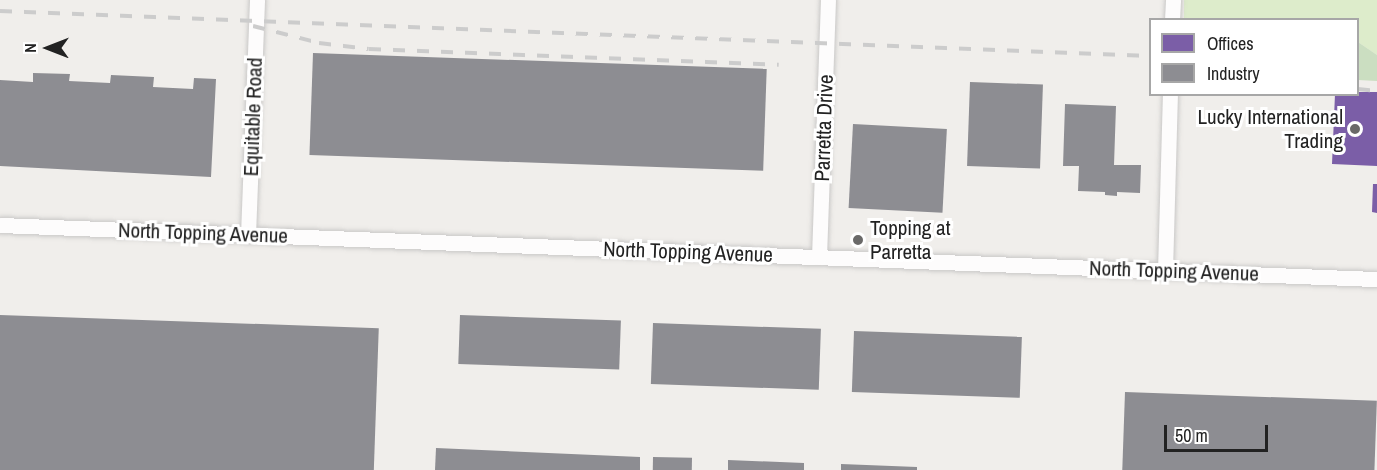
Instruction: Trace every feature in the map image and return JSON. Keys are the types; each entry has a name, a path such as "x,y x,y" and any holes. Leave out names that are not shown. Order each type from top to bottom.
{"street":[{"name":"Equitable Road","path":"248,235 257,0"},
{"name":"Parretta Drive","path":"819,257 828,0"},
{"path":"1172,18 1173,0"},
{"path":"1165,271 1170,96"},
{"name":"North Topping Avenue","path":"0,225 1377,279"}],"green space":[{"path":"1184,0 1377,0 1377,55 1359,43 1359,18 1184,18"},
{"path":"1359,43 1377,55 1377,81 1359,80"}],"building: Offices":[{"name":"Lucky International Trading","path":"1359,92 1377,92 1377,166 1332,164 1335,96 1359,96"},
{"path":"1373,184 1377,184 1377,213 1372,212"}],"building: Industry":[{"path":"313,53 767,69 763,171 309,155"},
{"path":"33,73 70,74 69,81 110,83 111,75 154,77 153,87 193,89 194,78 216,79 211,177 0,166 0,80 33,82"},
{"path":"970,82 1043,85 1040,168 967,166"},
{"path":"1065,104 1116,106 1114,165 1141,165 1140,193 1117,192 1117,196 1105,195 1105,192 1078,191 1079,166 1063,166"},
{"path":"853,124 947,129 942,213 849,208"},
{"path":"0,315 379,328 374,470 0,470"},
{"path":"460,315 621,321 619,370 458,364"},
{"path":"653,323 821,329 819,390 651,384"},
{"path":"854,331 1022,337 1020,398 852,392"},
{"path":"1125,392 1377,401 1374,470 1122,470"},
{"path":"436,448 640,457 640,470 435,470"},
{"path":"653,457 692,458 692,470 653,470"},
{"path":"728,460 804,463 804,470 728,470"},
{"path":"841,464 917,467 917,470 841,470"}],"railway":[{"path":"0,11 1149,56"},
{"path":"253,26 319,43 369,49 779,65"},
{"path":"1359,89 1377,91"}],"place":[{"name":"Lucky International Trading","path":"1355,129"},
{"name":"Topping at Parretta","path":"858,240"}]}
